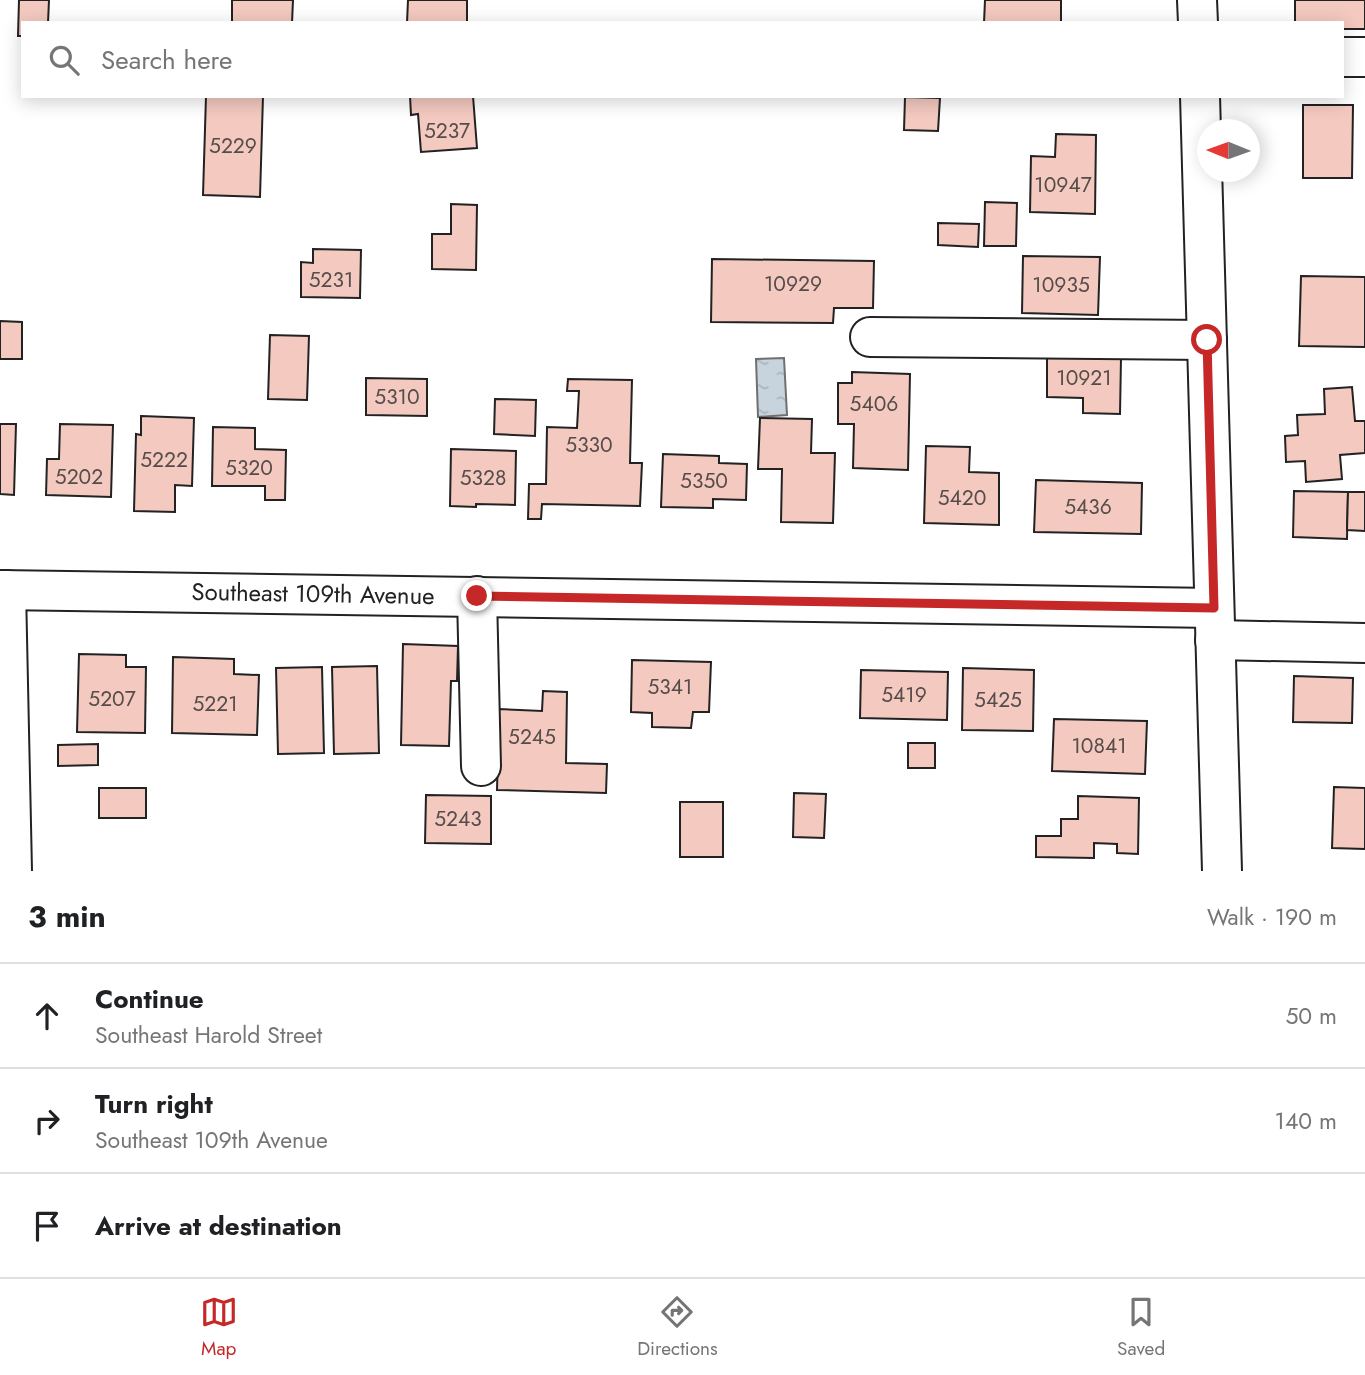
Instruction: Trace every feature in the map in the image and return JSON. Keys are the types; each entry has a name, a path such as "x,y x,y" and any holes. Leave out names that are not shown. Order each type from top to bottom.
{"street":[{"path":"1197,0 1198,21"},
{"path":"1344,57 1365,57"},
{"path":"1200,98 1222,871"},
{"path":"870,337 1207,340"},
{"path":"3,590 12,871"},
{"name":"Southeast 109th Avenue","path":"3,590 477,596 1215,624 1365,643"},
{"path":"477,596 481,766"}],"water":[{"path":"784,358 787,415 758,417 756,359"}],"building":[{"path":"19,0 49,0 48,21 21,21 21,36 18,36"},
{"path":"232,0 293,0 292,21 232,21"},
{"path":"408,0 467,0 467,21 407,21"},
{"path":"985,0 1061,0 1061,21 984,21"},
{"path":"1295,0 1365,0 1365,29 1344,29 1344,21 1295,21"},
{"path":"206,98 263,98 260,197 203,195"},
{"path":"410,98 473,98 477,148 421,152 418,114 411,115"},
{"path":"905,98 940,98 938,131 904,130"},
{"path":"1303,105 1353,105 1352,178 1303,178"},
{"path":"1056,134 1096,135 1095,214 1030,212 1031,156 1055,157"},
{"path":"985,202 1017,203 1016,246 984,246"},
{"path":"451,204 477,205 476,270 432,269 432,234 451,234"},
{"path":"938,223 979,224 978,247 938,245"},
{"path":"313,249 361,250 360,298 301,297 301,262 313,263"},
{"path":"1023,256 1100,257 1098,315 1022,313"},
{"path":"712,259 874,261 873,308 834,308 833,323 711,322"},
{"path":"1301,276 1365,277 1365,347 1299,346"},
{"path":"0,321 22,322 22,359 0,359"},
{"path":"270,335 309,336 307,400 268,399"},
{"path":"1047,356 1121,358 1120,414 1083,413 1083,398 1047,397"},
{"path":"852,372 910,374 908,470 853,468 854,424 838,424 838,383 852,383"},
{"path":"366,378 427,379 427,416 366,415"},
{"path":"568,379 632,380 630,463 642,463 640,506 542,504 541,519 528,519 529,484 546,484 547,427 577,428 579,391 567,391"},
{"path":"1352,387 1355,421 1365,421 1365,453 1340,455 1342,479 1306,482 1305,461 1286,462 1285,436 1298,435 1297,415 1325,414 1324,389"},
{"path":"495,399 536,400 535,436 494,434"},
{"path":"141,416 194,418 192,486 175,485 175,512 134,511 136,434 141,435"},
{"path":"760,418 812,419 811,453 835,453 833,523 781,522 782,469 758,469"},
{"path":"0,424 16,424 14,495 0,494"},
{"path":"60,424 113,425 111,497 46,495 47,459 59,459"},
{"path":"213,427 255,428 255,449 286,450 285,500 265,500 265,486 212,486"},
{"path":"926,446 970,447 969,472 999,473 999,525 924,523"},
{"path":"451,449 516,451 515,505 450,506"},
{"path":"663,454 719,456 719,463 747,464 746,500 713,499 713,508 661,507"},
{"path":"1036,480 1142,483 1141,534 1034,532"},
{"path":"1294,491 1348,492 1347,539 1293,537"},
{"path":"1348,492 1365,492 1365,531 1347,530"},
{"path":"403,644 458,646 457,681 451,681 449,746 401,745"},
{"path":"79,654 126,655 126,667 146,667 145,733 77,732"},
{"path":"173,657 234,659 234,674 259,675 257,735 172,733"},
{"path":"632,660 711,662 709,712 693,712 691,728 652,727 652,713 631,712"},
{"path":"377,666 379,753 334,754 332,667"},
{"path":"322,667 324,753 278,754 276,668"},
{"path":"963,668 1034,670 1033,731 962,730"},
{"path":"861,670 948,672 947,720 860,718"},
{"path":"1294,676 1353,678 1352,723 1293,722"},
{"path":"543,691 567,692 566,763 607,764 606,793 497,790 499,709 542,711"},
{"path":"1054,719 1147,721 1145,774 1052,771"},
{"path":"908,743 935,743 935,768 908,768"},
{"path":"98,744 98,765 58,766 58,745"},
{"path":"1334,787 1365,788 1365,849 1332,848"},
{"path":"99,788 146,788 146,818 99,818"},
{"path":"794,793 826,794 824,838 793,837"},
{"path":"426,795 491,796 491,844 425,843"},
{"path":"1078,796 1139,798 1138,854 1117,853 1117,844 1094,843 1094,858 1036,857 1036,836 1061,836 1061,819 1078,819"},
{"path":"680,802 723,802 723,857 680,857"}],"route":[{"path":"477,596 1214,608 1207,340"}]}
